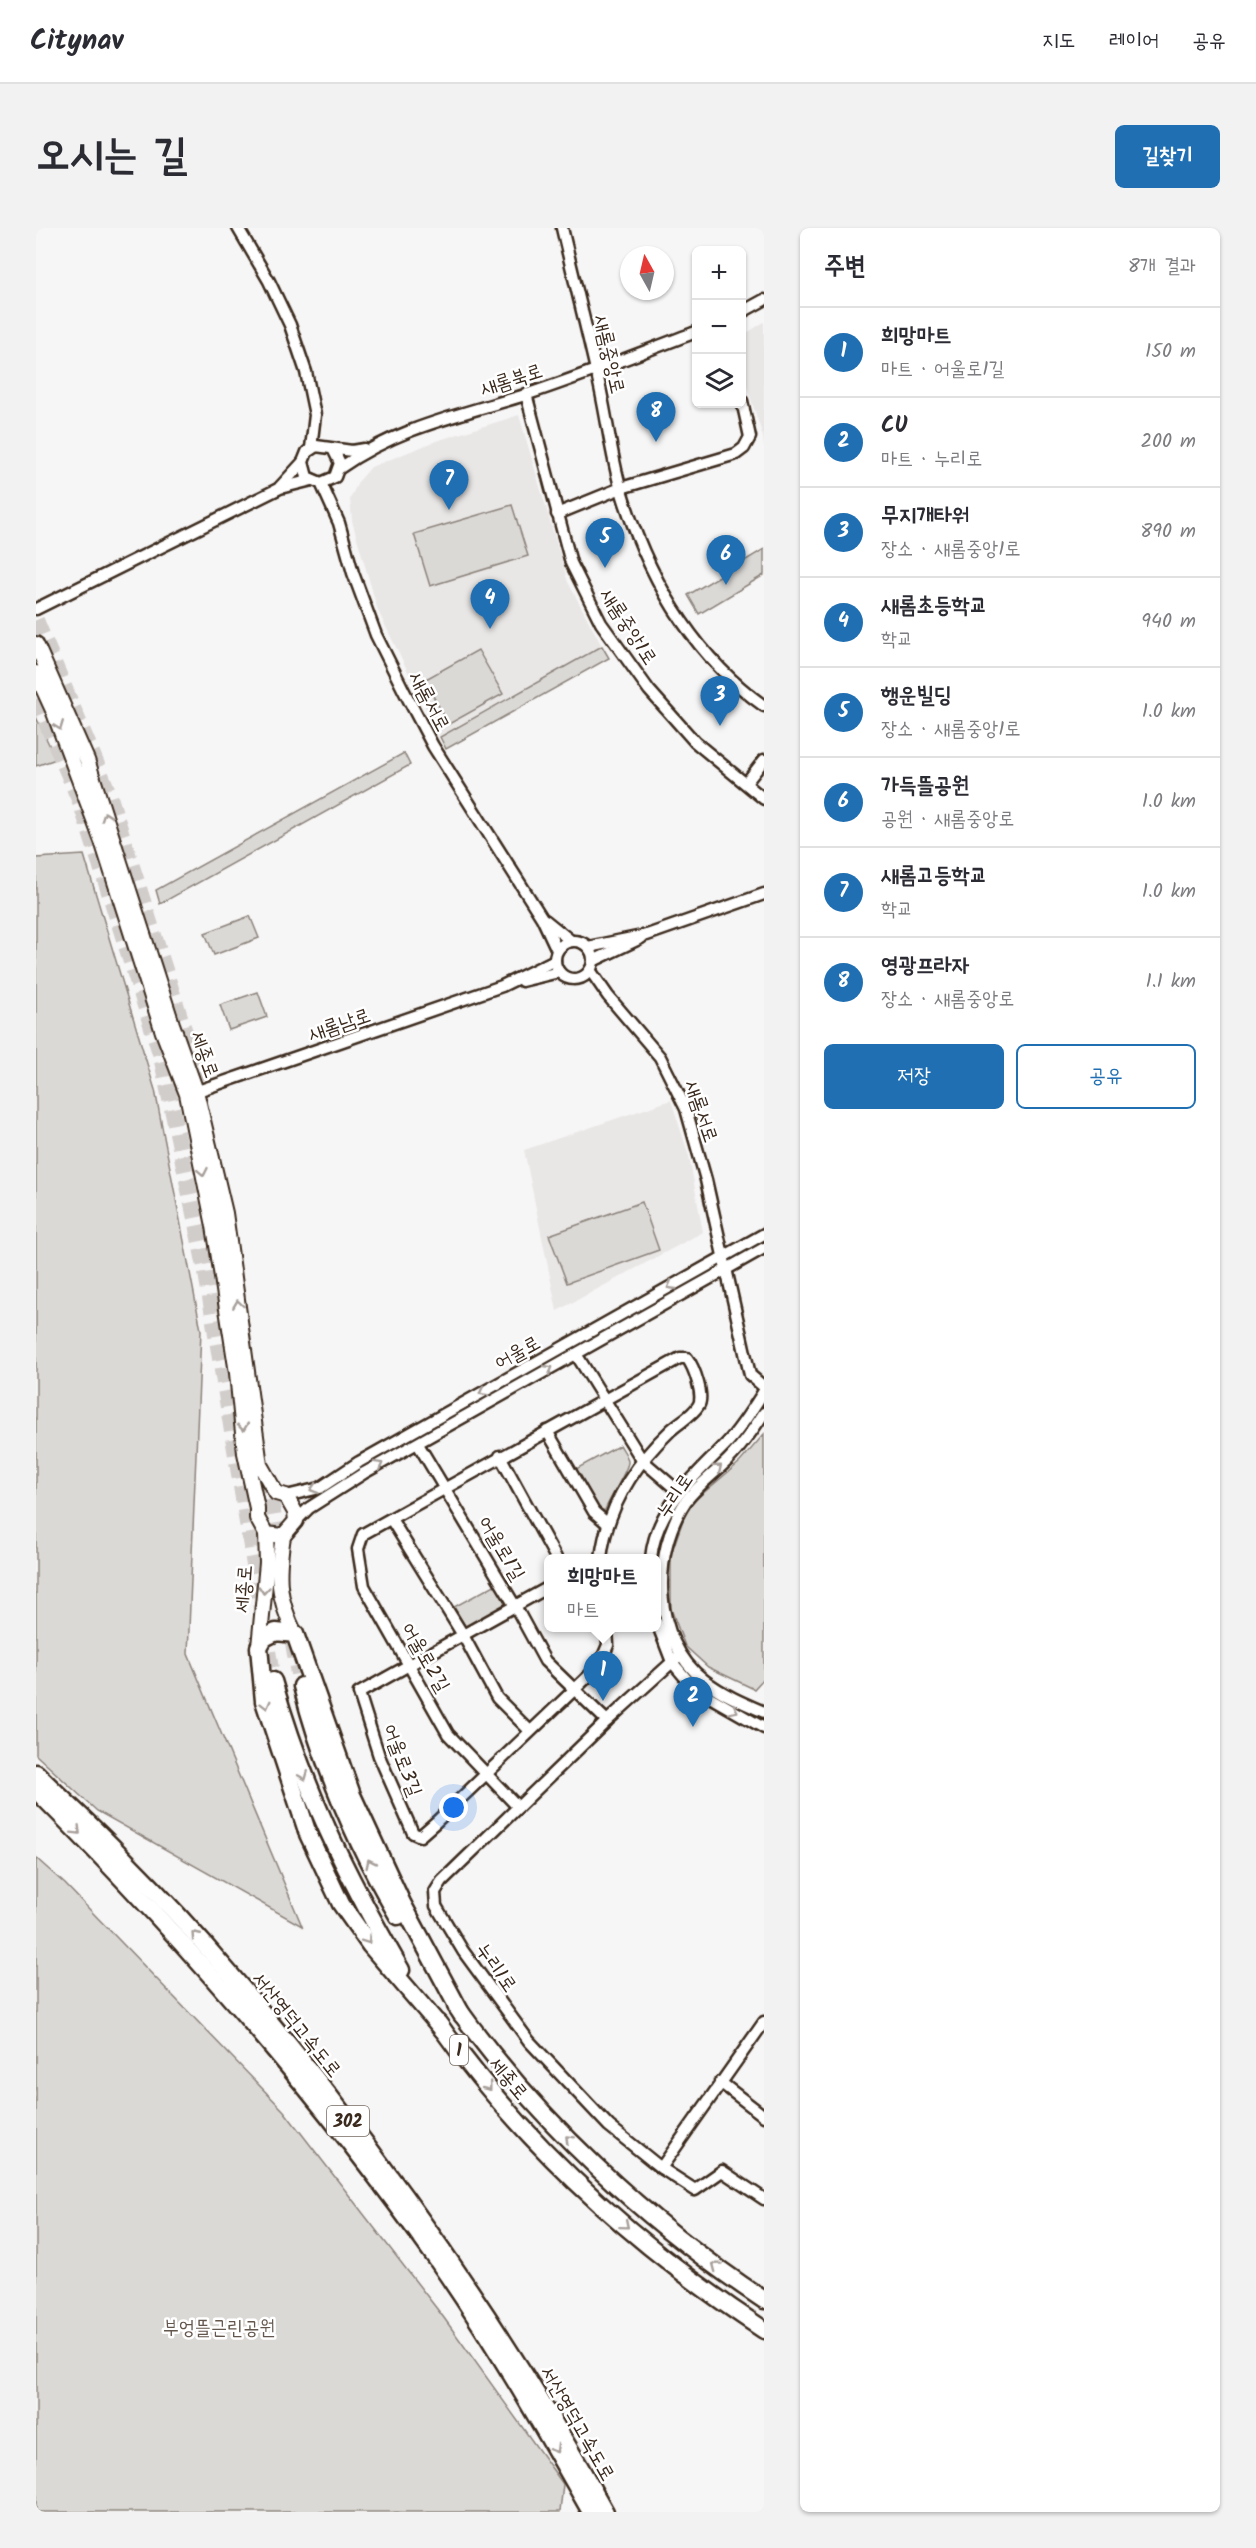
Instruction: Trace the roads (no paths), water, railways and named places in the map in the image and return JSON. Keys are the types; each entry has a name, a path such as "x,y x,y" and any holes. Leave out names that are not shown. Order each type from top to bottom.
{"highway":[{"path":"443,2030 370,1946 341,1904 324,1872 308,1834 264,1701 259,1647 264,1638 276,1632 295,1635 352,1795 402,1903 462,2015"},
{"name":"세종로","path":"298,1674 316,1740 346,1814 381,1887 418,1951 462,2015 566,2138 617,2186 675,2234 764,2300"},
{"name":"세종로","path":"273,1681 293,1748 323,1824 403,1974 443,2030 541,2147 600,2204 659,2254 764,2330"},
{"name":"서산영덕고속도로","path":"36,1773 128,1862 207,1949 283,2037 380,2162 448,2255 506,2344 605,2512"},
{"name":"서산영덕고속도로","path":"36,1790 120,1874 200,1960 274,2045 372,2171 439,2263 489,2340 591,2512"}],"main road":[{"name":"세종로","path":"36,644 87,760 172,1024 225,1213 257,1452 264,1476 295,1512 296,1521"},
{"name":"세종로","path":"36,673 53,710 102,841 163,1032 192,1093 237,1373 245,1453 259,1526 266,1534 267,1563 259,1647"},
{"path":"257,1508 262,1500 281,1495"},
{"path":"266,1534 284,1536 296,1521"},
{"name":"세종로","path":"284,1536 278,1581 280,1600 295,1635"}],"street":[{"path":"238,228 269,281 290,325 306,372 315,415 316,447 280,488"},
{"name":"새롬중앙로","path":"562,228 596,369 621,489 645,557 673,608 713,663 744,692 764,706"},
{"path":"746,309 764,300"},
{"name":"새롬북로","path":"340,468 367,449 419,426 526,394 692,333"},
{"name":"새롬중앙1로","path":"526,394 571,563 590,603 620,651 649,690 694,742 764,798"},
{"path":"557,514 621,489 719,460 744,448 750,437 750,429 743,408"},
{"path":"316,447 352,451 367,449"},
{"path":"36,609 280,488 321,481 340,468 339,458 333,449"},
{"path":"303,462 304,472 321,481"},
{"name":"새롬서로","path":"321,481 339,523 353,573 376,635 404,691 439,755 542,918"},
{"path":"746,783 764,760"},
{"path":"542,918 571,941 588,947 647,935 764,894"},
{"path":"542,918 560,972 569,978 580,978 608,996"},
{"path":"580,978 591,965 647,935"},
{"path":"556,955 571,941"},
{"path":"588,947 591,965 608,996"},
{"name":"새롬남로","path":"502,986 556,955"},
{"name":"새롬남로","path":"192,1093 502,986 560,972"},
{"name":"새롬서로","path":"608,996 660,1057 686,1108 706,1180 724,1270 750,1375 764,1387"},
{"name":"어울로","path":"281,1495 320,1488 359,1461 764,1234"},
{"name":"어울로","path":"296,1521 318,1502 764,1248"},
{"path":"576,1354 642,1460 678,1491"},
{"path":"443,1487 684,1357 690,1361 701,1398 699,1406 642,1460 626,1485 608,1524 602,1554"},
{"name":"누리로","path":"652,1554 660,1527 678,1491 741,1427 764,1391"},
{"name":"누리로","path":"764,1413 741,1446 686,1502 670,1533 662,1565 663,1606 676,1658 702,1679 726,1694 764,1712"},
{"path":"547,1431 594,1512 608,1524"},
{"name":"어울로1길","path":"418,1444 515,1606 545,1661 607,1721"},
{"path":"500,1456 554,1554"},
{"name":"어울로2길","path":"443,1487 363,1534 358,1549 358,1562 364,1586 448,1734 518,1807"},
{"path":"391,1519 463,1635 496,1698 530,1731"},
{"name":"어울로3길","path":"544,1590 359,1693 380,1756 413,1833 420,1836 427,1831 599,1666 606,1655 607,1632"},
{"name":"누리로","path":"661,1630 694,1688 764,1728"},
{"name":"누리1로","path":"676,1658 607,1721 442,1881 435,1892 436,1905 463,1951 535,2048 609,2126 661,2168 695,2190 715,2174 727,2172 764,2199"},
{"path":"661,2168 694,2125 701,2109 764,2023"},
{"path":"720,2082 764,2116"}],"tunnel":[{"path":"36,620 108,791 190,1048 197,1081"},
{"path":"36,699 81,804 161,1056 205,1267 273,1681"},
{"path":"267,1476 279,1548"},
{"path":"293,1642 298,1674"}],"place":[{"name":"영광프라자","path":"656,442"},
{"name":"새롬고등학교","path":"449,510"},
{"name":"행운빌딩","path":"605,568"},
{"name":"가득뜰공원","path":"726,585"},
{"name":"새롬초등학교","path":"490,629"},
{"name":"무지개타워","path":"720,726"},
{"name":"희망마트","path":"603,1701"},
{"name":"CU","path":"693,1727"}],"park label":[{"name":"부엉뜰근린공원","path":"219,2327"}]}
